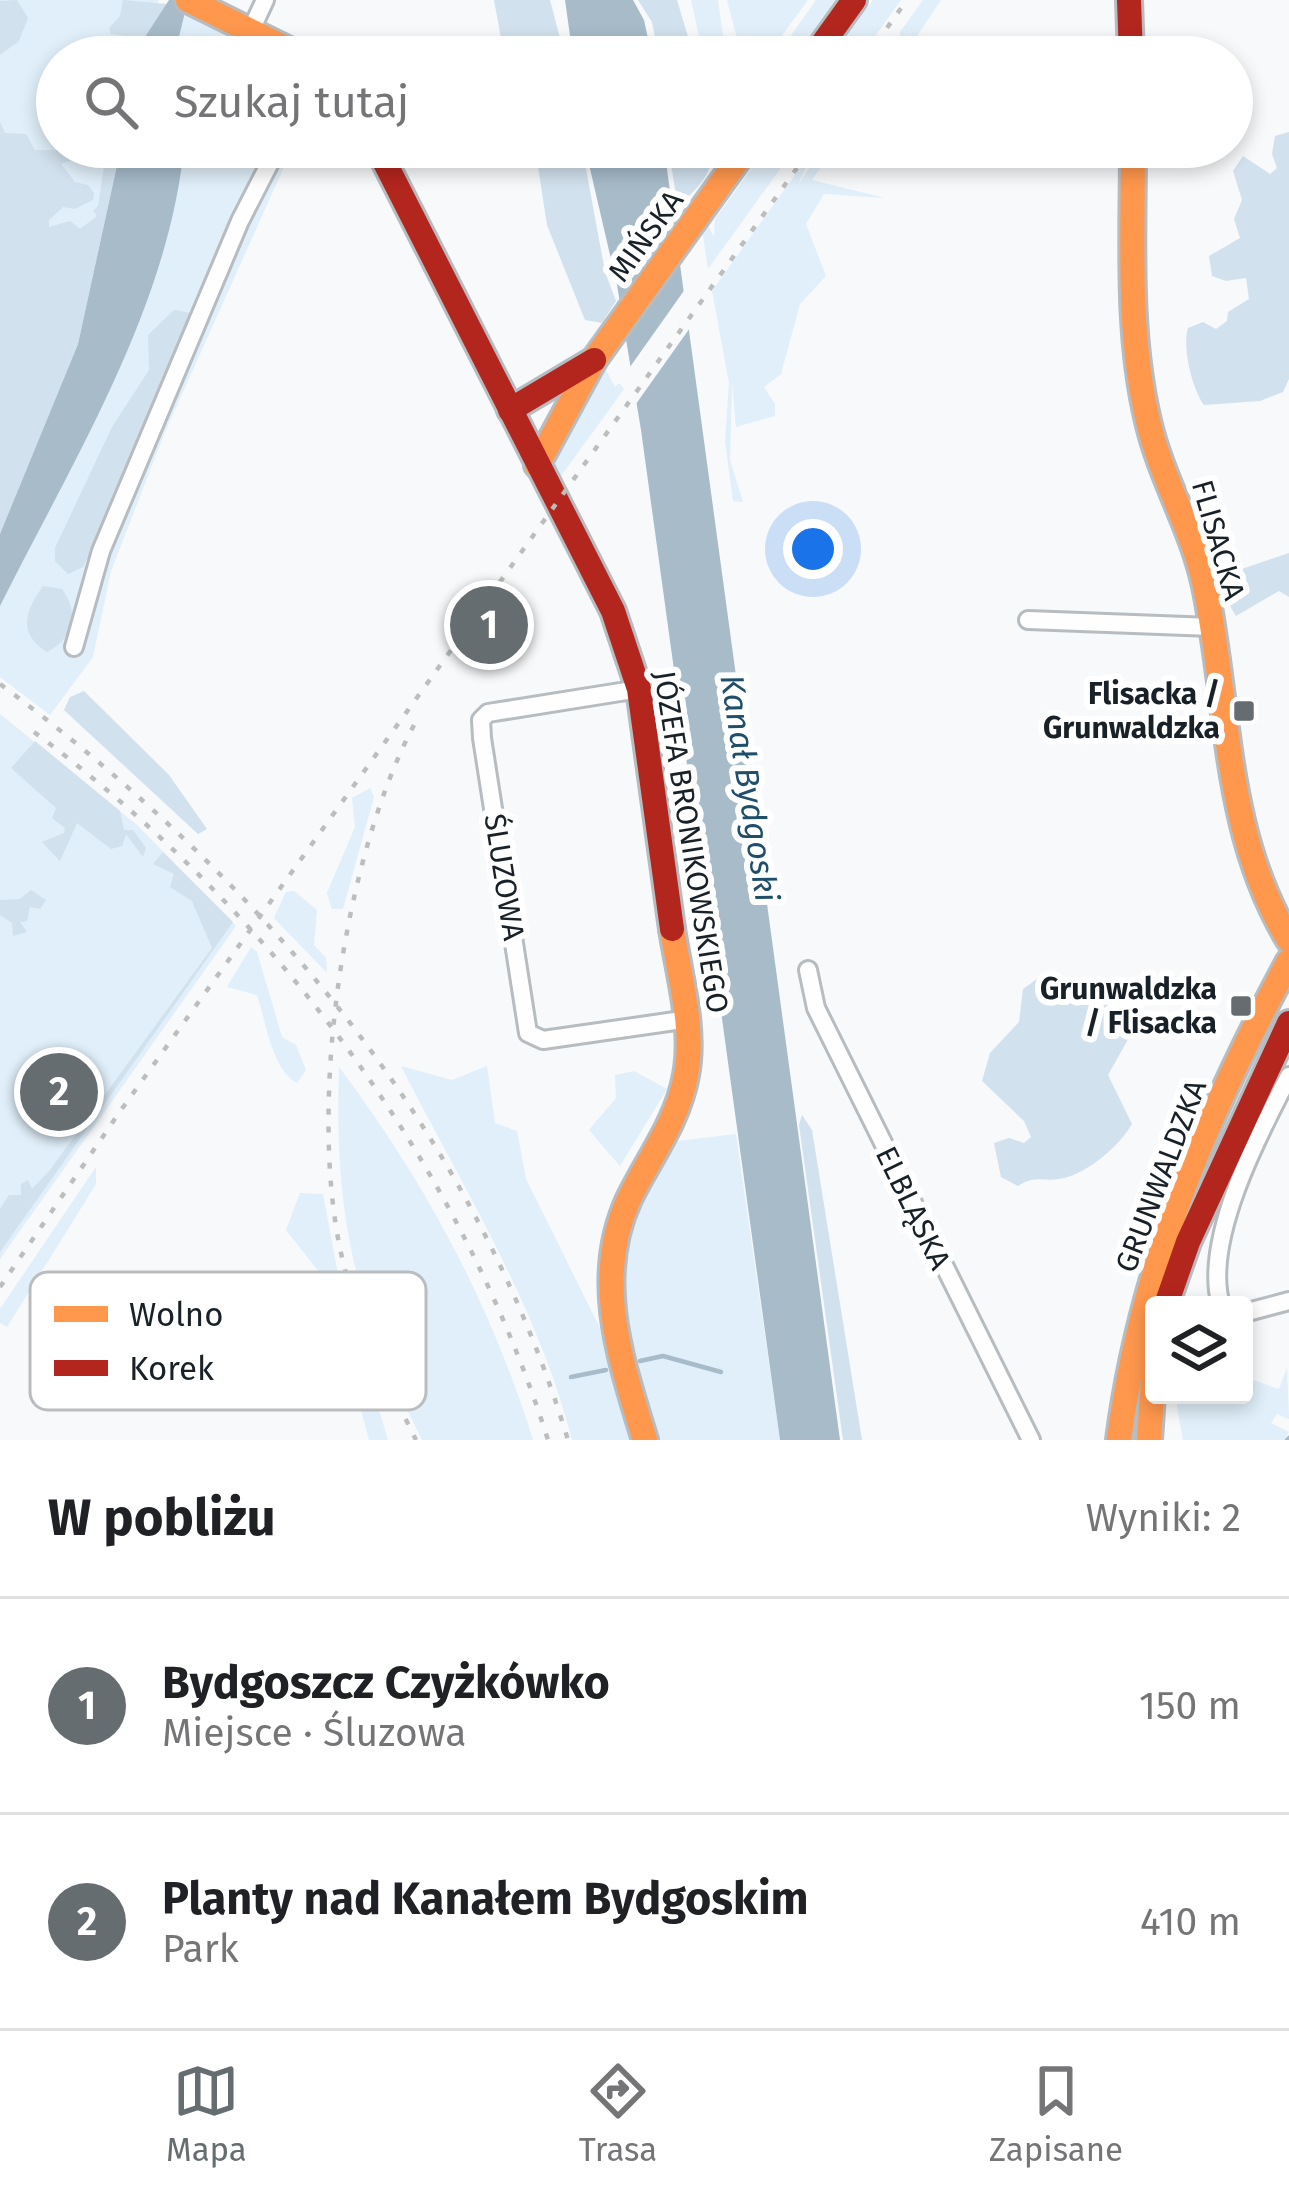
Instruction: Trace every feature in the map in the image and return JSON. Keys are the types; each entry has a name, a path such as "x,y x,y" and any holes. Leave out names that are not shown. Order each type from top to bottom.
{"street":[{"path":"251,30 265,0"},
{"path":"828,36 854,0"},
{"path":"1129,0 1130,36"},
{"path":"192,2 263,36"},
{"path":"74,647 101,551 240,221 267,168"},
{"name":"JÓZEFA BRONIKOWSKIEGO","path":"388,168 623,633 639,689 688,1019 682,1101 621,1219 610,1268 615,1331 645,1440"},
{"name":"MIŃSKA","path":"537,464 598,354 732,168"},
{"name":"FLISACKA","path":"1133,168 1133,312 1144,408 1195,545 1249,864 1268,910 1289,940"},
{"name":"MIŃSKA","path":"513,417 598,354"},
{"path":"513,417 559,419"},
{"path":"1028,620 1211,627"},
{"name":"ŚLUZOWA","path":"639,689 488,713 481,725 485,760 531,1037 688,1019"},
{"name":"GRUNWALDZKA","path":"1117,1435 1142,1315 1175,1215 1239,1058 1289,961"},
{"name":"ELBLĄSKA","path":"808,970 816,1008 1030,1440"},
{"name":"GRUNWALDZKA","path":"1169,1296 1188,1242 1289,1023"},
{"path":"1220,1296 1216,1270 1220,1244 1256,1143 1289,1076"},
{"path":"1253,1311 1289,1301"},
{"path":"1149,1440 1151,1404"}],"shaded area":[{"path":"0,0 159,0 142,36 36,36 36,168 114,168 0,502"},
{"path":"17,0 28,18 19,41 0,55 0,1"},
{"path":"123,0 167,4 146,36 111,34 109,28 120,16"},
{"path":"188,0 261,36 176,36"},
{"path":"494,0 550,0 559,36 501,36"},
{"path":"638,0 677,0 688,36 655,36"},
{"path":"691,0 718,0 723,36 699,36"},
{"path":"727,0 808,0 781,36 736,36"},
{"path":"816,0 835,0 809,36 791,36"},
{"path":"873,0 901,0 875,36 847,36"},
{"path":"923,0 941,0 917,36 900,36"},
{"path":"0,122 5,133 26,134 36,150 36,168 64,168 75,182 88,185 94,193 93,200 75,209 63,207 49,220 49,227 70,221 80,229 97,216 93,211 98,206 104,168 116,168 78,344 0,534"},
{"path":"1289,132 1289,379 1283,392 1260,401 1204,405 1189,367 1188,328 1203,322 1216,329 1227,321 1228,312 1249,299 1246,278 1226,281 1212,276 1209,256 1240,238 1234,219 1242,200 1233,171 1253,168 1253,163 1270,174 1277,168 1272,154 1275,136"},
{"path":"179,168 284,168 165,432 111,571 93,657 50,715 0,677 0,606 153,284"},
{"path":"538,168 586,168 605,272 616,301 602,323 585,320 547,225"},
{"path":"672,168 709,168 698,187 678,206"},
{"path":"752,168 781,168 708,269 702,229 707,223 714,237 715,219"},
{"path":"800,168 806,168 798,185 809,168 820,168 812,180 885,198 824,194 806,224 826,276 800,304 781,374 764,387 775,404 775,416 736,427 732,383 730,460 743,502 733,501 725,441 729,383 712,291"},
{"path":"174,310 191,313 189,327 130,473 83,567 68,574 55,561 55,548 112,427 149,370 148,335"},
{"path":"616,349 606,370 615,387 619,383 624,389 556,483 554,456"},
{"path":"1289,553 1289,597 1279,591 1236,616 1219,588 1224,575"},
{"path":"43,586 62,589 72,616 69,632 47,652 31,638 27,622"},
{"path":"84,691 169,775 207,829 198,834 64,710 70,697"},
{"path":"0,714 137,825 236,926 0,1259"},
{"path":"35,741 120,811 124,830 133,830 146,848 143,857 126,834 122,846 111,849 77,823 60,861 42,842 64,833 65,828 52,818 56,808 11,768"},
{"path":"370,788 374,797 343,909 332,909 327,893 355,827 352,798"},
{"path":"163,852 233,922 0,1252 0,1209 9,1195 21,1195 21,1184 28,1180 32,1189 50,1170 212,948 192,901 170,887 174,874 153,864"},
{"path":"31,890 46,900 40,909 30,907 27,921 20,922 27,932 13,936 12,923 0,915 0,900 20,899"},
{"path":"294,891 317,910 314,945 326,958 327,973 274,918 286,892"},
{"path":"251,947 257,952 282,1037 296,1045 306,1070 297,1083 276,1056 257,995 227,987"},
{"path":"1037,979 1055,980 1092,1000 1113,993 1131,1007 1131,1034 1108,1075 1132,1124 1112,1149 1083,1170 1018,1186 1001,1177 994,1143 1009,1138 1024,1143 1031,1137 1024,1121 982,1081 990,1053 1019,1022 1023,989"},
{"path":"401,1066 452,1080 487,1066 495,1123 517,1131 526,1179 599,1326 633,1440 572,1440 519,1295"},
{"path":"339,1067 399,1154 452,1245 497,1340 533,1440 422,1440 408,1410 426,1410 426,1272 357,1272 345,1216"},
{"path":"634,1071 667,1089 620,1166 589,1130 616,1098 615,1075"},
{"path":"802,1115 812,1130 862,1440 843,1440 799,1125"},
{"path":"736,1134 780,1440 657,1440 625,1321 625,1253 652,1182 678,1141"},
{"path":"96,1167 96,1184 41,1272 30,1272 30,1290 7,1327 0,1323 0,1309"},
{"path":"300,1193 323,1194 338,1272 319,1272 286,1230"},
{"path":"1287,1368 1289,1419 1277,1414 1271,1423 1289,1432 1284,1440 1183,1440 1177,1404 1253,1404 1253,1380 1279,1389"},
{"path":"361,1410 379,1410 388,1440 369,1440"}],"water":[{"path":"169,0 188,0 179,36 146,36"},
{"path":"565,0 633,0 647,36 570,36"},
{"path":"116,168 180,168 159,267 138,325 86,440 0,606 0,534 78,344"},
{"name":"Kanał Bydgoski","path":"590,168 667,168 840,1440 780,1440 617,285"}],"pier":[{"path":"688,285 692,325 631,411 625,374"}],"waterway":[{"path":"640,1361 663,1356 721,1372"},
{"path":"571,1377 606,1370"}],"railway":[{"path":"881,36 907,0"},
{"path":"0,1287 121,1110 797,168"},
{"path":"0,684 95,759 185,840 268,925 346,1017 415,1114 476,1217 527,1326 568,1440"},
{"path":"346,1272 332,1193 328,1126 338,983 368,843 414,725"},
{"path":"34,732 120,801 201,877 346,1046 408,1139 463,1235 510,1336 548,1440"},
{"path":"402,1410 416,1440"}],"traffic: slow":[{"path":"188,0 261,36"},
{"path":"537,465 594,360 732,168"},
{"path":"1133,168 1133,285 1141,387 1154,442 1205,586 1240,812 1267,898 1289,940"},
{"path":"645,1440 620,1350 611,1290 618,1229 670,1124 686,1075 687,1021 672,929"},
{"path":"1119,1440 1143,1314 1182,1193 1231,1076 1289,961"},
{"path":"1149,1440 1151,1404"}],"traffic: jam":[{"path":"828,36 854,0"},
{"path":"1129,0 1130,36"},
{"path":"388,168 613,611 639,689 672,929"},
{"path":"510,410 594,360"},
{"path":"1169,1296 1188,1242 1289,1023"}],"place":[{"name":"Bydgoszcz Czyżkówko","path":"489,625"},
{"name":"Flisacka / Grunwaldzka","path":"1244,711"},
{"name":"Grunwaldzka / Flisacka","path":"1241,1006"},
{"name":"Planty nad Kanałem Bydgoskim","path":"59,1092"}]}
